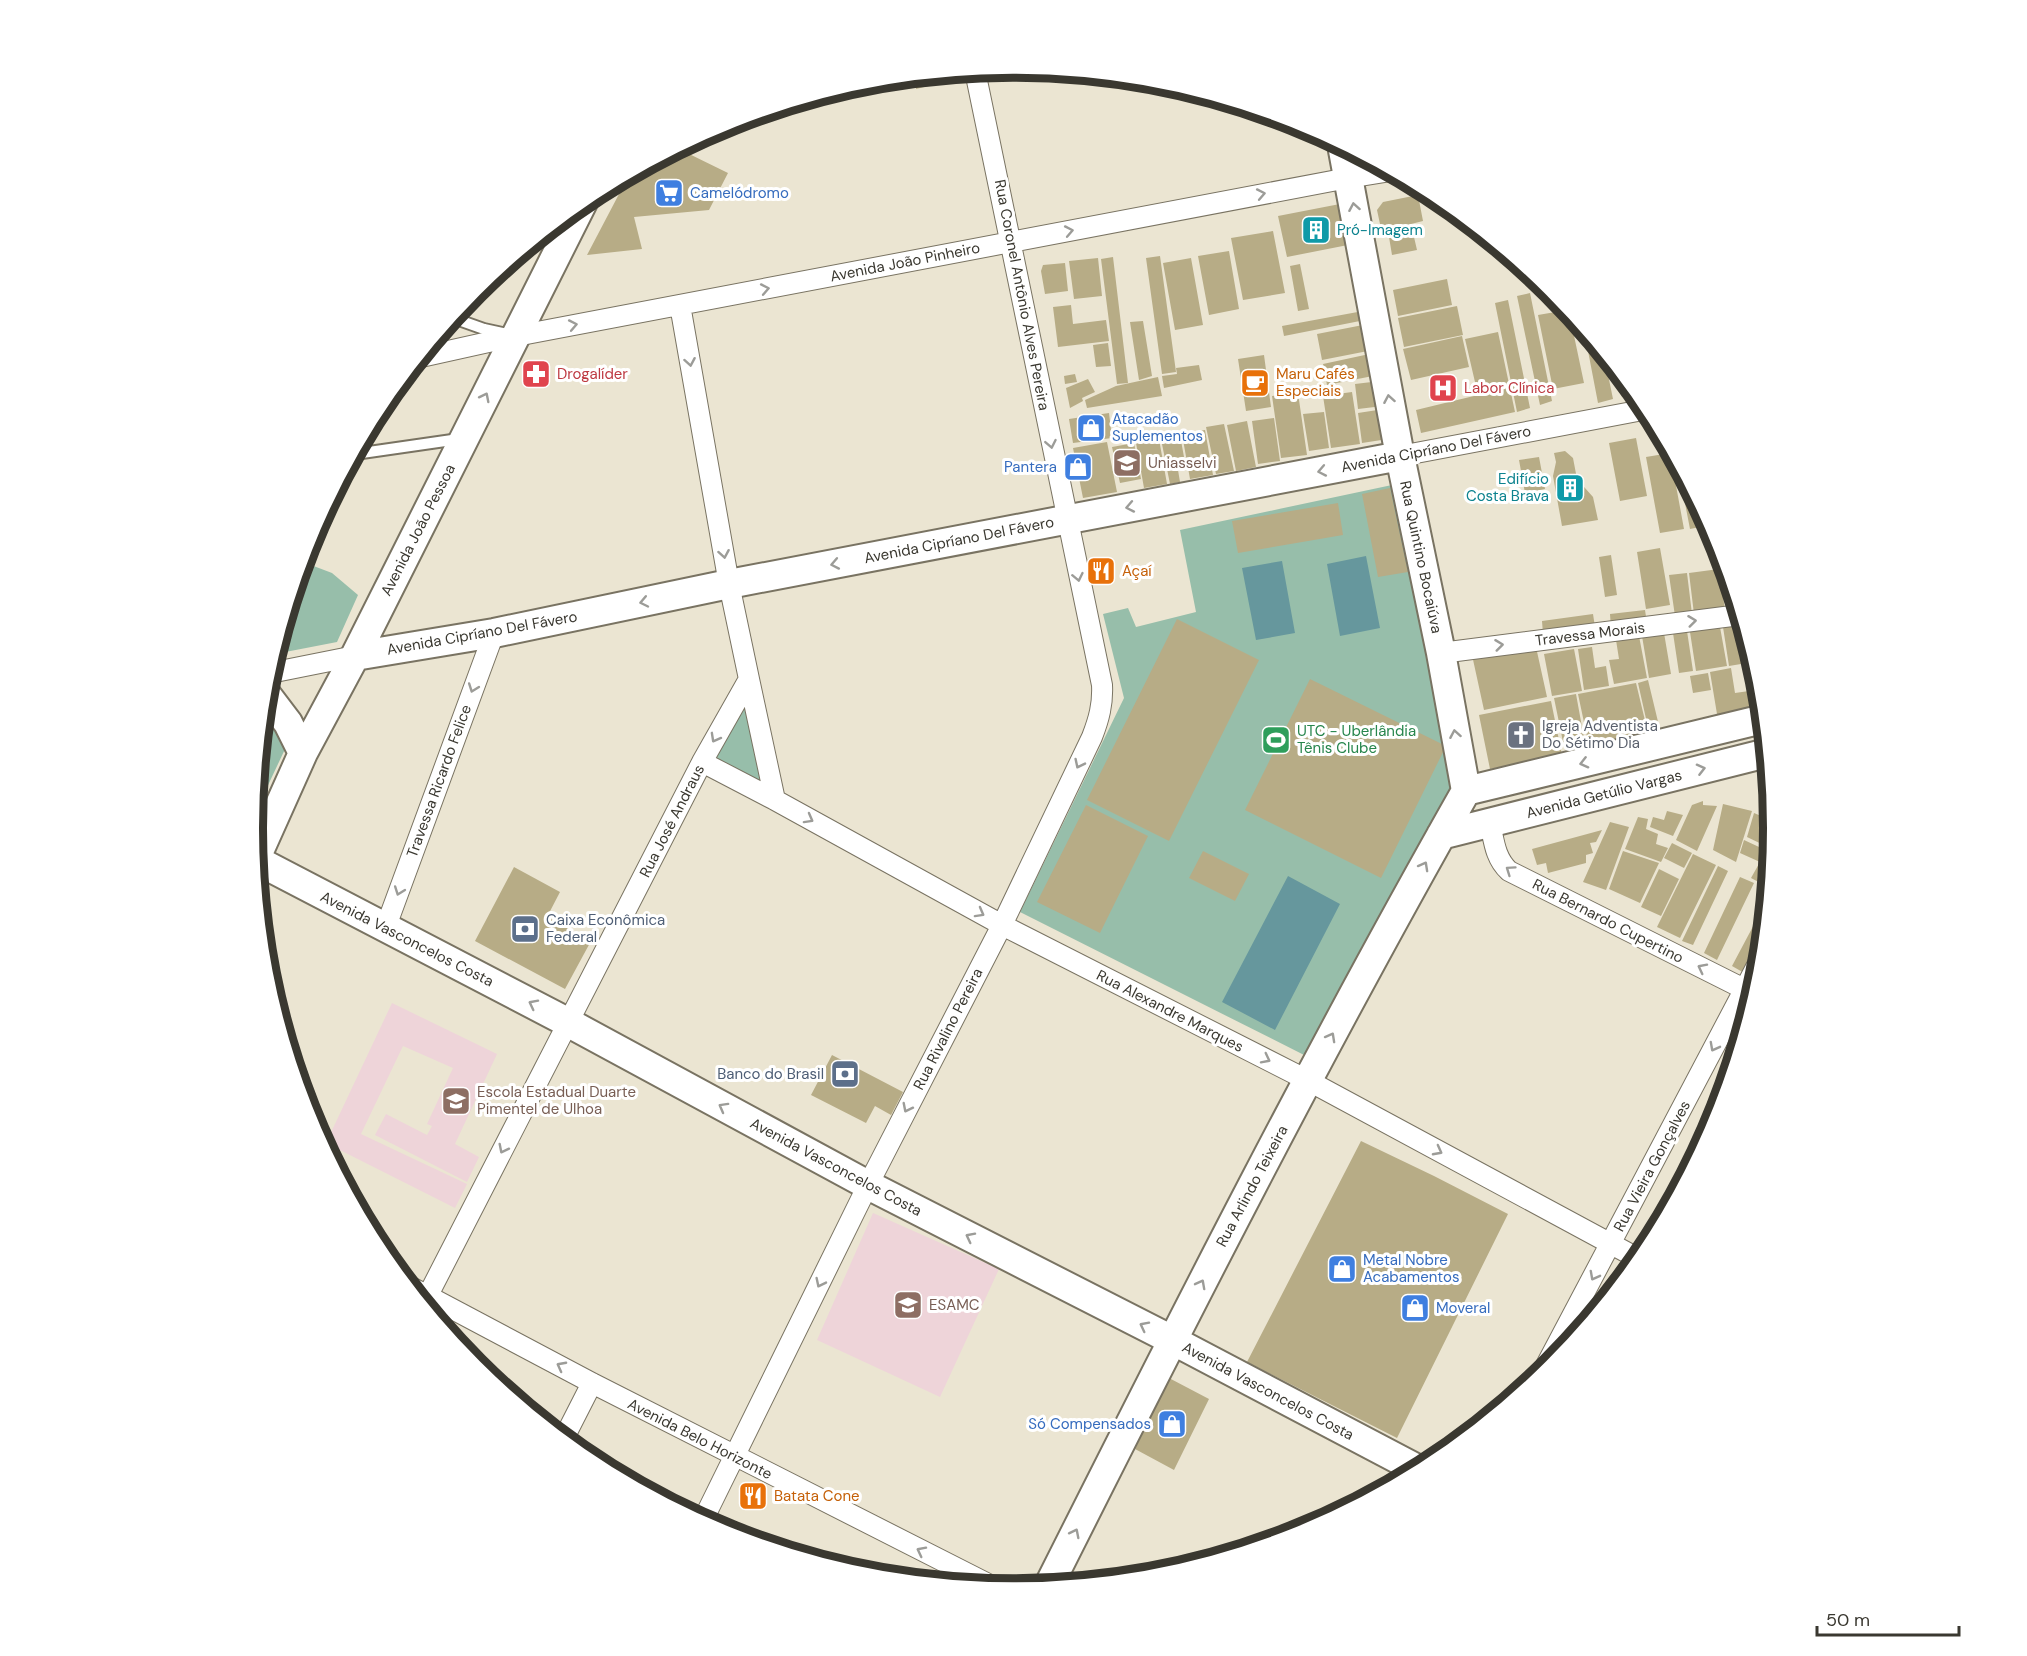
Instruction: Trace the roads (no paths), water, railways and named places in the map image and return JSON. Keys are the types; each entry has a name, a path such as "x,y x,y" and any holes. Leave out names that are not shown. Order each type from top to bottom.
{"street":[{"name":"Rua Coronel Antônio Alves Pereira","path":"977,79 1012,242 1066,519"},
{"name":"Rua Quintino Bocaiúva","path":"1344,154 1400,456 1441,652 1466,792"},
{"name":"Avenida João Pinheiro","path":"432,355 516,336 1378,173"},
{"name":"Avenida João Pessoa","path":"266,813 303,753 355,656 573,221"},
{"path":"680,305 729,584 775,800"},
{"name":"Avenida Cipríano Del Fávero","path":"281,671 494,633 729,584 1637,411"},
{"name":"Rua Rivalino Pereira","path":"707,1512 868,1185 1002,925 1092,737 1101,711 1102,685 1066,519"},
{"name":"Travessa Morais","path":"1441,652 1733,616"},
{"name":"Travessa Ricardo Felice","path":"385,929 494,633"},
{"name":"Rua José Andraus","path":"423,1291 569,1023 702,762 749,679"},
{"path":"274,705 288,723 303,753"},
{"path":"1466,792 1755,721"},
{"path":"1657,745 1664,779"},
{"name":"Avenida Getúlio Vargas","path":"1441,835 1760,755"},
{"name":"Rua Alexandre Marques","path":"702,762 1002,925 1307,1080 1630,1255"},
{"name":"Rua Arlindo Teixeira","path":"1053,1576 1172,1340 1307,1080 1466,792"},
{"name":"Rua Bernardo Cupertino","path":"1490,823 1497,854 1501,863 1509,871 1745,990"},
{"name":"Avenida Vasconcelos Costa","path":"264,864 385,929 569,1023 868,1185 1172,1340 1409,1465"},
{"name":"Rua Vieira Gonçalves","path":"1558,1343 1742,1005"},
{"name":"Avenida Belo Horizonte","path":"431,1300 973,1576"},
{"path":"568,1431 592,1383"}],"lane":[{"path":"461,321 516,336"},
{"path":"364,453 464,438"}],"water":[{"path":"1366,556 1380,628 1340,636 1327,564"},
{"path":"1282,561 1295,633 1256,640 1242,568"},
{"path":"1288,876 1340,904 1275,1030 1222,1002"}],"place":[{"name":"Camelódromo","path":"669,193"},
{"name":"Pró-Imagem","path":"1316,230"},
{"name":"Drogalíder","path":"536,374"},
{"name":"Maru Cafés Especiais","path":"1255,383"},
{"name":"Labor Clínica","path":"1443,388"},
{"name":"Atacadão Suplementos","path":"1091,428"},
{"name":"Uniasselvi","path":"1127,463"},
{"name":"Pantera","path":"1078,467"},
{"name":"Edifício Costa Brava","path":"1570,488"},
{"name":"Açaí","path":"1101,571"},
{"name":"Igreja Adventista Do Sétimo Dia","path":"1521,735"},
{"name":"UTC - Uberlândia Tênis Clube","path":"1276,740"},
{"name":"Caixa Econômica Federal","path":"525,929"},
{"name":"Banco do Brasil","path":"845,1074"},
{"name":"Escola Estadual Duarte Pimentel de Ulhoa","path":"456,1101"},
{"name":"Metal Nobre Acabamentos","path":"1342,1269"},
{"name":"ESAMC","path":"908,1305"},
{"name":"Moveral","path":"1415,1308"},
{"name":"Só Compensados","path":"1172,1424"},
{"name":"Batata Cone","path":"753,1496"}]}
